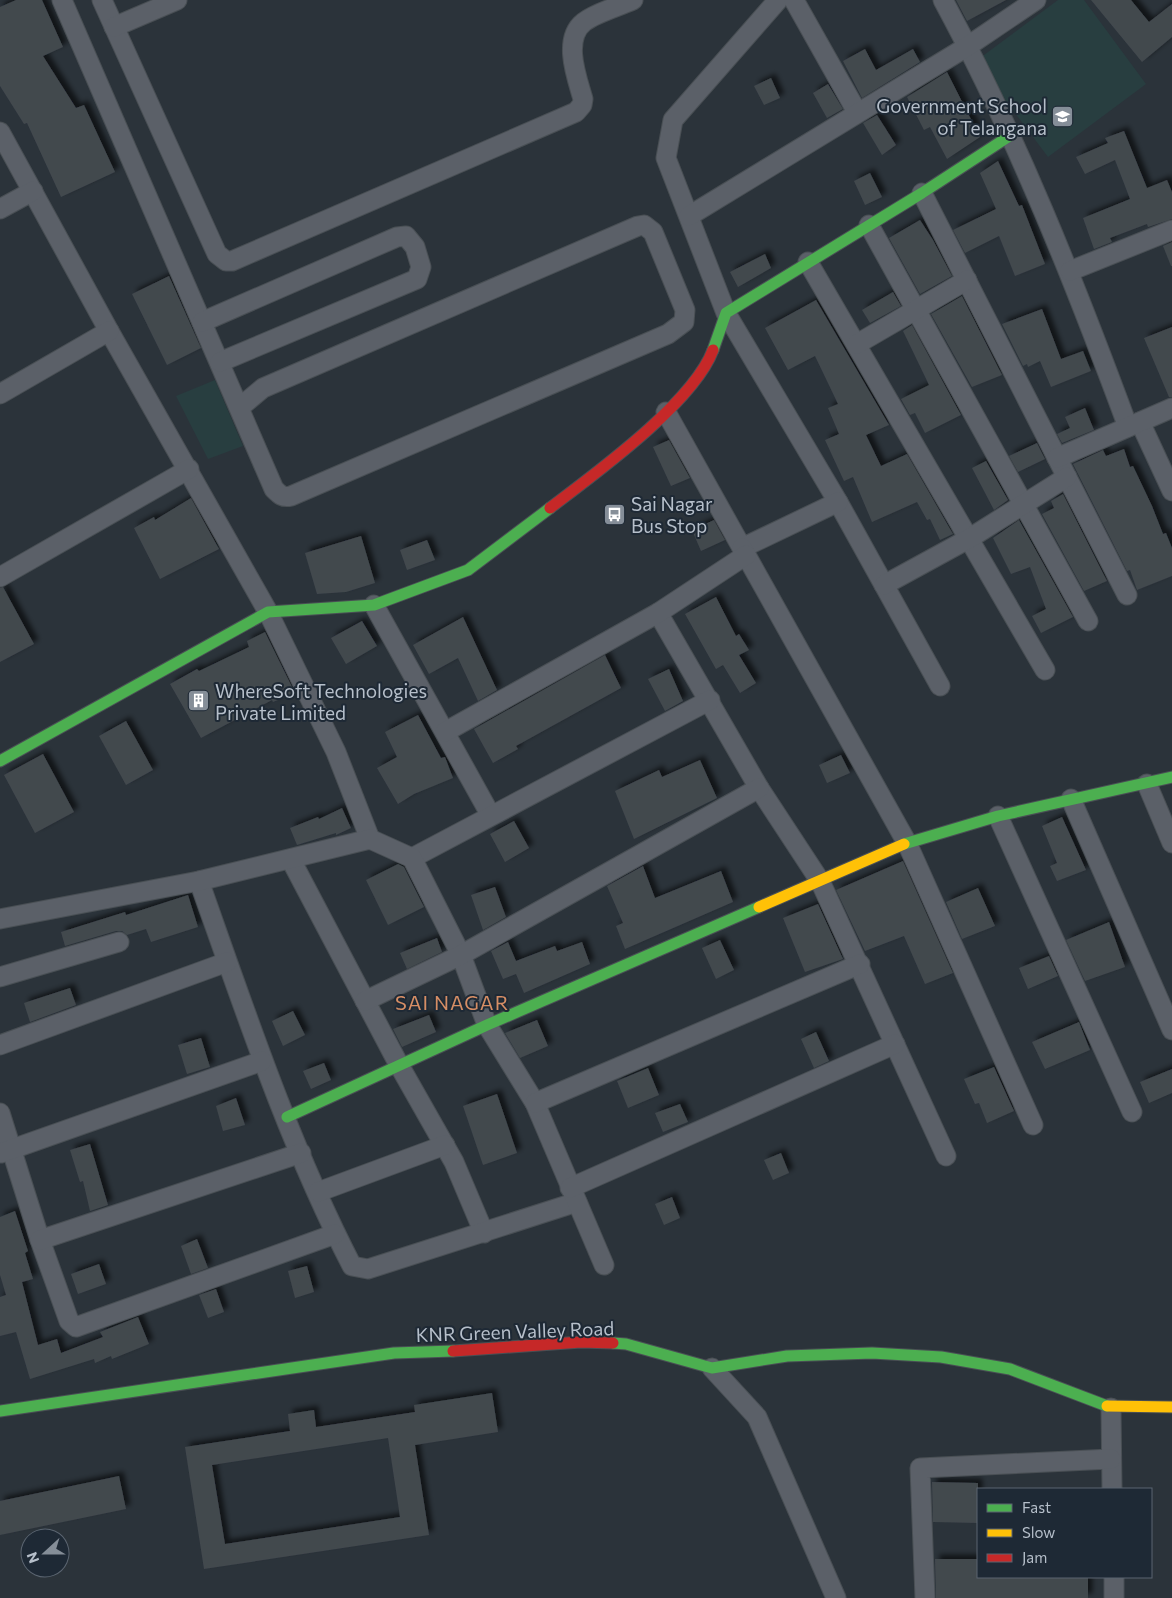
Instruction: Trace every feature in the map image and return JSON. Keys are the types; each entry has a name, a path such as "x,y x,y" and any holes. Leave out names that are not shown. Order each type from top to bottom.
{"street":[{"path":"62,0 274,489 284,497 291,496 668,334 684,322 685,310 653,232 644,225 638,226 434,316 263,388 237,403"},
{"path":"102,0 218,254 226,261 232,261 576,112 582,105 583,99 572,55 576,32 583,22 633,0"},
{"path":"114,27 177,0"},
{"path":"778,0 673,120 666,158 726,313 838,502 940,686"},
{"path":"794,0 858,112"},
{"path":"943,0 968,46 1011,135 1134,425 1172,491"},
{"path":"689,216 968,46 1036,0"},
{"path":"0,132 109,331 189,469 268,612 336,752 370,839"},
{"path":"0,761 268,612 374,605 468,570 608,464 666,412 707,365 726,313 922,193 1011,135"},
{"path":"0,209 33,191"},
{"path":"922,193 1127,595"},
{"path":"869,225 1088,621"},
{"path":"1070,271 1172,230"},
{"path":"202,322 397,236 406,236 414,248 421,267 417,279 220,362"},
{"path":"808,262 1045,670"},
{"path":"857,344 967,280"},
{"path":"0,394 109,331"},
{"path":"1057,458 1172,408"},
{"path":"666,412 906,843 1033,1125"},
{"path":"0,577 189,469"},
{"path":"884,585 970,538 1067,477"},
{"path":"445,732 658,613 744,552 838,502"},
{"path":"374,605 490,814"},
{"path":"658,613 710,700 759,788 820,880 860,964 946,1156"},
{"path":"412,858 490,814 710,700"},
{"path":"287,1118 487,1025 906,843 998,816 1172,778"},
{"path":"1147,784 1172,843"},
{"path":"365,1001 461,955 759,788"},
{"path":"1070,799 1172,1030"},
{"path":"998,816 1132,1112"},
{"path":"0,919 199,881 291,860 370,839 412,858 461,955 487,1025 535,1103 604,1264"},
{"path":"291,860 399,1065 445,1145 484,1233"},
{"path":"199,881 262,1061 336,1234 352,1266 368,1269 484,1233 574,1195 895,1044"},
{"path":"0,977 119,942"},
{"path":"0,1045 227,962"},
{"path":"535,1103 860,964"},
{"path":"6,1152 262,1061"},
{"path":"0,1113 6,1152 69,1320 76,1327 336,1234"},
{"path":"318,1192 445,1145"},
{"path":"40,1240 301,1153"},
{"name":"KNR Green Valley Road","path":"0,1411 394,1353 480,1350 581,1342 626,1344 712,1368 787,1356 872,1353 941,1357 1010,1369 1111,1408 1172,1407"},
{"path":"712,1368 757,1417 836,1598"},
{"path":"1111,1408 1112,1488"},
{"path":"925,1598 920,1468 1111,1459"},
{"path":"1114,1578 1114,1598"}],"green space":[{"name":"Government School of Telangana","path":"1058,0 1084,0 1146,84 1048,157 976,61"},
{"path":"215,380 243,446 208,459 176,396"}],"building":[{"path":"16,0 42,0 63,47 43,56 76,108 84,105 115,172 61,197 27,123 24,124 0,86 0,7"},
{"path":"956,0 1006,0 967,21"},
{"path":"1091,0 1131,0 1149,22 1172,4 1172,37 1142,62"},
{"path":"865,49 876,70 913,49 920,62 862,98 843,61"},
{"path":"947,72 980,137 947,159 930,127 924,130 907,97"},
{"path":"771,78 780,98 764,105 754,86"},
{"path":"828,84 843,109 827,118 813,93"},
{"path":"877,115 896,145 882,155 863,123"},
{"path":"1124,131 1147,188 1167,180 1172,192 1172,219 1148,227 1147,224 1110,238 1112,242 1094,249 1083,218 1130,199 1115,160 1085,174 1076,157 1108,143 1105,138"},
{"path":"998,161 1019,206 1022,205 1045,264 1015,276 999,236 965,253 953,230 996,209 980,173"},
{"path":"870,173 882,197 865,205 854,181"},
{"path":"920,220 952,276 920,294 889,238"},
{"path":"1172,242 1172,266 1171,266 1163,246"},
{"path":"765,254 771,268 738,287 730,272"},
{"path":"169,276 201,348 167,365 132,294"},
{"path":"893,292 901,306 870,323 862,310"},
{"path":"962,296 1002,375 972,387 931,314"},
{"path":"816,300 889,425 866,435 881,466 907,454 953,534 940,540 930,519 927,520 917,502 872,522 853,477 844,481 825,440 839,434 828,408 838,404 815,356 788,370 765,328"},
{"path":"1042,309 1061,359 1083,351 1091,371 1051,387 1040,361 1028,367 1027,364 1023,366 1002,324"},
{"path":"912,325 961,415 925,433 915,413 910,415 901,399 929,385 903,331"},
{"path":"1172,327 1172,397 1169,397 1144,338"},
{"path":"1085,408 1094,430 1062,443 1057,434 1070,428 1065,417"},
{"path":"669,440 690,478 671,486 653,447"},
{"path":"1037,443 1045,459 1018,472 1009,456"},
{"path":"1124,449 1130,467 1133,466 1163,534 1166,533 1172,548 1172,576 1137,590 1130,570 1127,571 1073,464 1103,450 1106,456"},
{"path":"986,461 1008,500 994,510 972,468"},
{"path":"1063,494 1107,581 1084,591 1042,514 1054,508 1051,501"},
{"path":"191,498 219,549 160,579 134,528 154,517 155,520"},
{"path":"714,520 725,540 701,551 692,530"},
{"path":"1019,520 1073,617 1041,633 1032,616 1046,609 1030,567 1011,574 993,538"},
{"path":"361,536 375,583 346,592 317,594 305,553"},
{"path":"427,540 435,560 407,570 400,550"},
{"path":"3,587 34,644 0,662 0,588"},
{"path":"716,597 736,636 739,634 749,650 739,655 756,683 740,693 723,665 716,669 685,614"},
{"path":"463,617 497,690 478,701 458,658 429,674 413,645"},
{"path":"362,621 377,646 346,664 331,638"},
{"path":"265,632 295,693 273,702 272,700 201,738 170,684 197,669 199,671 249,647 247,641"},
{"path":"605,655 621,688 516,746 518,749 493,763 474,729"},
{"path":"669,669 683,701 665,711 648,679"},
{"path":"418,715 441,758 445,757 453,778 414,794 398,804 377,768 397,757 385,732"},
{"path":"126,721 153,770 126,785 99,736"},
{"path":"43,754 74,812 35,833 4,775"},
{"path":"841,755 850,773 827,783 819,765"},
{"path":"700,760 717,798 634,839 615,791 659,770 662,777"},
{"path":"342,808 351,828 336,835 336,833 297,845 290,828 318,817 319,819"},
{"path":"1062,817 1086,870 1057,881 1050,866 1057,863 1042,826"},
{"path":"514,821 529,848 505,862 490,834"},
{"path":"903,861 953,973 925,984 904,936 865,951 836,890"},
{"path":"398,864 404,867 424,907 388,925 366,880"},
{"path":"643,866 655,898 721,871 733,902 625,949 616,926 623,923 607,886"},
{"path":"495,887 506,917 483,930 471,895"},
{"path":"978,888 995,926 962,939 946,902"},
{"path":"188,895 198,927 151,942 146,929 127,935 122,931 116,931 65,946 61,932 125,912 126,915"},
{"path":"818,904 843,959 805,972 783,918"},
{"path":"1109,922 1125,967 1085,981 1066,940"},
{"path":"437,938 442,952 407,969 400,953"},
{"path":"720,940 734,970 716,979 702,948"},
{"path":"508,942 516,961 555,946 557,951 582,942 590,964 524,993 516,974 503,979 491,951"},
{"path":"1049,956 1058,976 1028,989 1019,968"},
{"path":"70,988 76,1005 30,1022 24,1003"},
{"path":"293,1011 305,1035 283,1046 272,1021"},
{"path":"429,1015 436,1032 402,1047 393,1029"},
{"path":"537,1020 548,1046 520,1058 505,1033"},
{"path":"1079,1022 1090,1050 1045,1069 1032,1042"},
{"path":"816,1032 829,1061 814,1068 801,1039"},
{"path":"201,1038 210,1067 187,1074 178,1045"},
{"path":"324,1063 331,1080 311,1089 303,1071"},
{"path":"994,1067 1014,1111 987,1123 979,1103 975,1104 964,1079"},
{"path":"648,1068 659,1095 628,1108 617,1081"},
{"path":"1172,1069 1172,1093 1149,1103 1140,1082"},
{"path":"497,1094 517,1153 483,1165 463,1106"},
{"path":"236,1098 245,1125 223,1131 216,1106"},
{"path":"680,1104 688,1122 663,1132 655,1113"},
{"path":"90,1144 108,1205 90,1211 83,1181 80,1182 70,1150"},
{"path":"781,1153 789,1173 773,1180 764,1160"},
{"path":"672,1197 680,1218 664,1225 655,1204"},
{"path":"15,1211 28,1251 25,1253 33,1279 22,1282 38,1345 57,1339 61,1353 103,1337 100,1332 138,1317 149,1344 112,1359 111,1356 95,1363 94,1359 30,1379 16,1332 0,1336 0,1297 6,1295 0,1275 0,1217"},
{"path":"197,1239 208,1268 191,1274 181,1246"},
{"path":"99,1264 106,1284 78,1294 71,1274"},
{"path":"307,1266 314,1292 295,1298 288,1271"},
{"path":"216,1289 224,1312 208,1318 199,1295"},
{"path":"492,1393 498,1432 415,1445 429,1535 204,1569 185,1447 290,1431 288,1414 314,1410 316,1427 415,1412 414,1405","holes":["388,1438 400,1517 225,1544 212,1465"]},
{"path":"119,1476 126,1509 34,1528 20,1528 20,1531 0,1535 0,1501"},
{"path":"932,1482 978,1483 977,1523 933,1522"},
{"path":"935,1559 977,1559 977,1578 1088,1578 1088,1598 936,1598"}],"traffic: fast":[{"path":"713,350 726,313 922,193 1011,135"},
{"path":"0,761 268,612 374,605 468,570 550,508"},
{"path":"904,844 998,816 1172,777"},
{"path":"287,1117 487,1025 759,907"},
{"path":"613,1343 626,1344 712,1368 787,1356 872,1353 941,1357 1010,1369 1107,1406"},
{"path":"0,1411 394,1353 453,1351"}],"traffic: slow":[{"path":"759,907 904,844"},
{"path":"1107,1406 1172,1407"}],"traffic: jam":[{"path":"550,508 617,457 665,414 686,392 702,371 713,350"},
{"path":"453,1351 581,1342 613,1343"}],"place":[{"name":"Government School of Telangana","path":"1063,116"},
{"name":"Sai Nagar Bus Stop","path":"615,514"},
{"name":"WhereSoft Technologies Private Limited","path":"199,701"}],"district":[{"name":"SAI NAGAR","path":"452,1002"}]}
